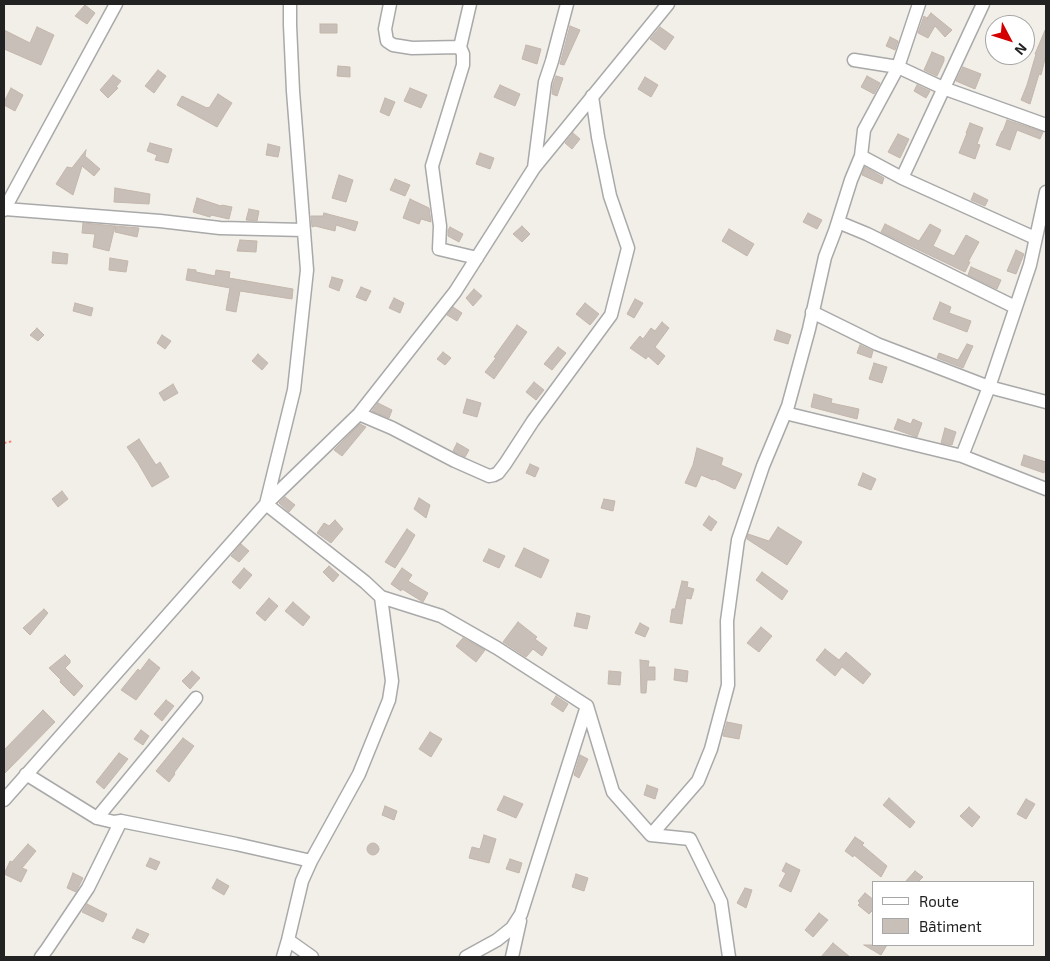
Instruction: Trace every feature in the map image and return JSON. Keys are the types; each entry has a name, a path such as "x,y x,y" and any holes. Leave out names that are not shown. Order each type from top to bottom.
{"street":[{"path":"116,4 4,210 160,220 220,228 304,230"},
{"path":"266,504 294,390 307,270 293,91 290,4"},
{"path":"390,4 385,29 387,41 393,46 412,48 460,47"},
{"path":"470,4 460,47 464,65 432,166 440,226 439,249 477,258"},
{"path":"534,168 545,82 567,4"},
{"path":"4,800 266,504 359,414 455,292 534,168 668,4"},
{"path":"651,835 698,780 711,750 728,684 727,621 738,540 763,466 788,406 809,329 825,257 860,156 864,130 898,67 919,4"},
{"path":"902,178 983,4"},
{"path":"854,60 898,67 944,88 1046,125"},
{"path":"359,414 392,428 455,461 489,476 498,473 505,464 533,421 611,315 628,248 610,196 592,96"},
{"path":"860,156 902,178 1035,238"},
{"path":"962,456 989,387 1030,266 1046,192"},
{"path":"838,222 867,234 1015,308"},
{"path":"812,312 877,344 989,387 1046,402"},
{"path":"785,413 962,456 1046,489"},
{"path":"266,504 365,582 381,597 441,616 497,648 588,706 613,792 651,835 690,839 721,902 729,957"},
{"path":"283,957 302,881 359,774 389,700 392,681 381,597"},
{"path":"97,818 196,698"},
{"path":"512,957 523,910 588,706"},
{"path":"26,774 97,818 236,844 311,861"},
{"path":"40,957 88,888 121,821"},
{"path":"466,957 497,940 512,928 523,910"},
{"path":"288,940 312,957"}],"path":[{"path":"4,443 13,441"}],"building":[{"path":"85,5 95,13 87,24 75,16"},
{"path":"931,13 952,30 945,37 935,26 928,38 918,33 924,16 928,19"},
{"path":"320,24 337,24 337,33 320,33"},
{"path":"570,26 580,30 564,65 560,64"},
{"path":"37,27 54,35 41,65 4,49 4,30 30,43"},
{"path":"660,27 674,37 665,50 650,39"},
{"path":"1046,28 1046,55 1030,104 1021,100 1033,65 1035,65 1035,54"},
{"path":"890,37 898,41 895,50 886,46"},
{"path":"526,45 541,49 537,64 522,59"},
{"path":"932,52 944,57 937,76 924,70"},
{"path":"338,66 350,67 350,77 337,76"},
{"path":"963,67 981,74 975,89 956,81"},
{"path":"158,70 166,76 154,93 145,86"},
{"path":"113,75 121,81 116,87 118,88 108,98 100,90"},
{"path":"556,76 563,78 557,96 552,94"},
{"path":"867,76 880,83 874,94 861,87"},
{"path":"645,77 658,85 651,97 638,89"},
{"path":"500,85 520,94 515,106 494,97"},
{"path":"917,85 930,91 926,98 914,91"},
{"path":"11,88 23,95 15,111 4,105"},
{"path":"410,88 427,95 421,108 404,101"},
{"path":"218,94 232,103 217,127 177,105 182,96 209,108"},
{"path":"385,98 395,102 389,116 380,112"},
{"path":"1007,120 1043,132 1040,139 1017,130 1010,150 996,145"},
{"path":"970,123 983,128 977,144 980,145 975,159 959,153"},
{"path":"573,133 580,139 572,149 565,143"},
{"path":"898,134 909,139 900,158 888,152"},
{"path":"150,143 172,149 168,163 155,160 157,155 147,151"},
{"path":"268,144 280,147 278,157 266,155"},
{"path":"86,150 85,156 100,169 94,176 82,166 73,195 56,184 67,167 72,168"},
{"path":"480,153 494,158 490,169 476,164"},
{"path":"865,167 884,178 882,184 862,175"},
{"path":"339,175 353,180 346,202 332,198"},
{"path":"395,179 410,185 405,196 390,190"},
{"path":"115,188 150,194 149,204 114,202"},
{"path":"974,193 988,200 985,206 971,200"},
{"path":"197,198 221,206 232,207 229,219 211,215 210,217 193,212"},
{"path":"410,199 429,208 431,222 421,219 419,224 403,218"},
{"path":"249,209 259,211 257,221 246,220"},
{"path":"324,213 358,222 355,231 336,225 335,231 312,227 311,216 323,216"},
{"path":"808,213 822,220 817,229 803,222"},
{"path":"83,223 115,226 109,251 93,247 95,234 82,233"},
{"path":"885,224 919,241 930,224 941,230 933,246 954,256 966,235 979,242 968,262 970,262 965,272 881,232"},
{"path":"115,226 139,228 137,237 115,232"},
{"path":"522,226 530,234 522,242 513,234"},
{"path":"450,227 463,234 459,242 448,236"},
{"path":"729,229 754,244 747,256 722,241"},
{"path":"240,240 257,241 256,252 237,251"},
{"path":"1016,250 1024,254 1016,274 1007,271"},
{"path":"53,252 68,254 67,264 52,263"},
{"path":"110,258 128,261 126,272 109,270"},
{"path":"971,267 1001,280 997,289 968,275"},
{"path":"188,269 215,276 216,270 230,272 229,278 293,289 292,299 240,291 236,312 226,310 230,288 186,280"},
{"path":"332,277 343,280 339,291 329,287"},
{"path":"361,287 371,291 366,301 356,297"},
{"path":"474,289 482,296 473,306 466,298"},
{"path":"394,298 404,303 400,313 389,308"},
{"path":"635,299 643,303 634,318 627,314"},
{"path":"940,302 951,307 949,313 971,321 967,332 933,319"},
{"path":"75,303 93,308 91,316 73,311"},
{"path":"585,303 599,314 590,325 576,314"},
{"path":"453,307 462,313 457,321 447,315"},
{"path":"662,322 669,328 655,347 665,356 658,365 648,356 646,359 630,348 640,336 643,339 651,328 655,331"},
{"path":"517,325 527,332 494,379 485,372"},
{"path":"37,328 44,335 38,341 30,335"},
{"path":"777,330 791,335 788,344 774,340"},
{"path":"162,335 171,341 165,349 157,343"},
{"path":"967,344 973,346 963,368 937,358 939,353 958,360"},
{"path":"860,345 873,351 871,358 857,353"},
{"path":"558,347 566,353 552,370 544,364"},
{"path":"443,352 451,358 445,365 437,359"},
{"path":"258,354 268,363 262,370 252,361"},
{"path":"874,363 887,367 882,383 869,379"},
{"path":"534,382 544,390 536,400 526,392"},
{"path":"173,384 178,393 164,401 159,393"},
{"path":"814,394 832,399 831,403 859,409 857,419 811,407"},
{"path":"467,399 481,403 477,417 463,413"},
{"path":"378,403 392,410 389,418 372,411"},
{"path":"898,419 911,424 913,419 922,423 917,437 894,429"},
{"path":"360,424 366,427 342,456 334,450"},
{"path":"945,428 956,432 952,445 941,443"},
{"path":"139,439 156,465 160,462 169,477 152,487 127,447"},
{"path":"457,443 469,450 465,457 453,451"},
{"path":"697,448 723,458 721,465 742,474 735,489 701,475 696,487 685,483 693,465"},
{"path":"1024,455 1046,462 1044,473 1021,465"},
{"path":"530,464 539,468 535,477 526,473"},
{"path":"863,473 876,479 871,490 858,485"},
{"path":"62,491 68,499 58,507 52,499"},
{"path":"285,497 295,505 289,512 279,503"},
{"path":"419,498 430,505 426,518 414,509"},
{"path":"604,499 615,501 613,511 601,508"},
{"path":"709,516 717,522 711,531 703,525"},
{"path":"335,520 343,529 331,543 317,533 324,523 329,526"},
{"path":"778,527 802,542 787,565 747,539 748,534 769,541"},
{"path":"407,529 415,535 395,568 385,562"},
{"path":"241,544 249,551 239,562 231,556"},
{"path":"524,548 549,560 541,578 515,566"},
{"path":"489,549 505,556 499,568 483,561"},
{"path":"329,566 339,575 333,582 323,572"},
{"path":"244,568 252,575 240,589 232,582"},
{"path":"402,568 412,575 408,581 428,593 423,602 391,584"},
{"path":"762,572 788,591 782,600 756,580"},
{"path":"682,581 688,582 687,587 694,589 691,599 686,598 682,624 670,622 672,609 675,609"},
{"path":"269,598 278,606 265,621 256,613"},
{"path":"293,602 310,617 303,626 285,611"},
{"path":"44,609 48,613 30,635 23,628"},
{"path":"577,613 590,616 587,629 574,626"},
{"path":"518,622 537,637 535,639 547,648 542,656 533,649 526,657 503,642"},
{"path":"640,623 649,628 645,637 635,633"},
{"path":"761,627 772,636 759,652 747,643"},
{"path":"463,638 485,650 476,662 456,646"},
{"path":"825,649 839,660 846,652 871,674 863,684 842,667 835,676 816,660"},
{"path":"65,655 70,660 70,663 65,668 83,686 74,696 49,668"},
{"path":"149,659 160,668 136,700 121,690"},
{"path":"640,660 649,661 648,667 655,667 655,680 647,680 646,693 641,693"},
{"path":"675,669 688,671 687,682 674,680"},
{"path":"192,671 200,678 190,689 182,681"},
{"path":"609,671 621,672 620,685 608,684"},
{"path":"556,696 568,704 563,712 551,704"},
{"path":"166,700 174,706 162,721 154,714"},
{"path":"43,710 55,722 4,774 4,750"},
{"path":"727,722 742,725 739,739 723,736"},
{"path":"141,730 149,736 143,745 134,739"},
{"path":"430,732 442,739 431,757 419,749"},
{"path":"183,738 194,746 169,782 156,771"},
{"path":"119,753 128,759 104,789 96,782"},
{"path":"580,755 588,759 579,778 574,775"},
{"path":"647,785 658,789 655,799 644,795"},
{"path":"504,796 523,804 516,818 497,810"},
{"path":"889,798 915,822 910,828 883,805"},
{"path":"1026,799 1035,804 1026,819 1017,814"},
{"path":"385,806 397,811 394,820 382,815"},
{"path":"969,807 980,817 972,827 960,816"},
{"path":"484,835 496,839 489,863 469,858 472,847 480,849"},
{"path":"855,837 864,843 862,845 887,866 881,877 854,855 853,857 845,851"},
{"path":"373,843 379,849 373,855 367,849"},
{"path":"28,844 36,851 22,868 27,870 21,882 4,874 10,861 12,862"},
{"path":"150,858 160,862 156,870 146,866"},
{"path":"510,859 522,863 519,873 506,869"},
{"path":"786,863 800,870 791,892 779,886 786,873 782,871"},
{"path":"915,871 923,877 919,881 906,881"},
{"path":"73,873 83,878 76,892 67,888"},
{"path":"576,874 588,878 584,891 572,887"},
{"path":"217,879 229,886 224,895 212,888"},
{"path":"745,888 752,890 746,908 737,903"},
{"path":"865,893 872,898 872,911 869,914 858,905 860,903 858,901"},
{"path":"87,904 107,914 103,922 82,912"},
{"path":"819,913 828,920 813,937 805,930"},
{"path":"137,929 149,934 144,943 132,938"},
{"path":"833,943 850,957 821,957"},
{"path":"864,945 886,946 881,955"}]}
